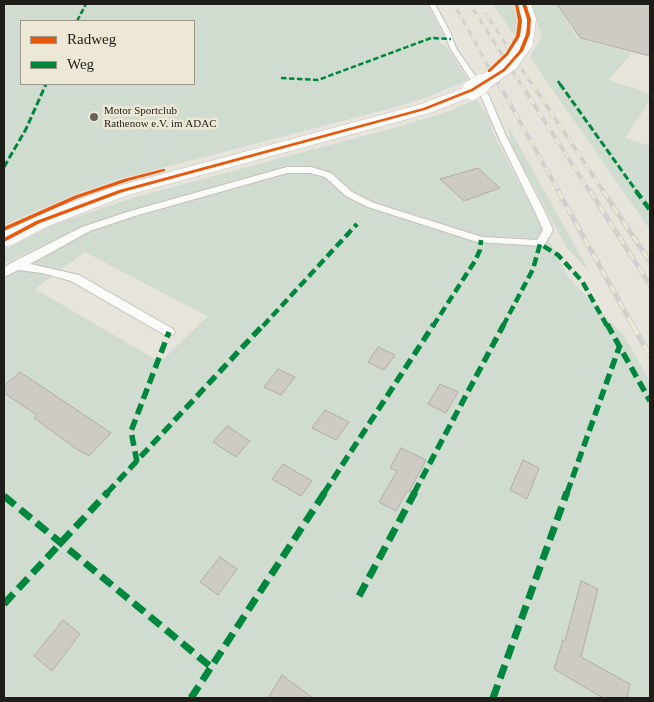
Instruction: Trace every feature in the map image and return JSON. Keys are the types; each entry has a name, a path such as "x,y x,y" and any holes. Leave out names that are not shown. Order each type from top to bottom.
{"main road":[{"path":"4,240 38,222 122,191 424,109 472,90 496,76 511,63 525,43 530,19 524,4"}],"lane":[{"path":"4,273 86,229 131,214 287,170 311,170 328,175 349,194 370,205 481,240 540,244 548,230 542,216 502,136 485,96 453,48 448,34 432,4"},
{"path":"15,266 42,269 75,278 170,332"}],"green space":[{"path":"4,4 427,4 444,36 439,42 446,46 468,80 425,98 392,108 123,178 73,195 4,225"},
{"path":"493,4 513,4 517,21 514,35"},
{"path":"531,4 557,4 577,38 632,53 609,79 650,95 650,100 625,138 650,146 650,230 530,57 542,36"},
{"path":"477,99 489,118 494,135 569,278 625,337 650,382 650,698 4,698 4,275 50,241 4,264 4,250 53,225 132,198 444,113","holes":["85,252 207,316 160,362 35,289"]},
{"path":"507,124 589,271 567,248 512,146"}],"building":[{"path":"557,4 650,4 650,56 580,38"},
{"path":"478,168 500,188 464,201 440,179"},
{"path":"378,347 395,355 384,370 368,362"},
{"path":"278,369 295,377 281,395 264,387"},
{"path":"20,372 111,433 89,456 78,450 34,418 37,415 4,393 4,386"},
{"path":"440,384 458,392 446,413 428,404"},
{"path":"325,410 349,422 336,440 312,428"},
{"path":"227,426 250,441 236,457 213,442"},
{"path":"401,448 426,460 409,492 407,491 396,511 379,502 397,471 390,468"},
{"path":"523,460 539,468 527,499 510,490"},
{"path":"283,464 312,481 301,496 272,479"},
{"path":"220,557 237,569 218,595 200,582"},
{"path":"581,581 598,589 581,657 630,684 627,698 603,698 554,669 563,640 565,641"},
{"path":"63,620 80,634 52,671 34,656"},
{"path":"282,675 313,698 268,698"}],"railway":[{"path":"454,4 499,86"},
{"path":"470,4 522,86"},
{"path":"486,14 533,86"},
{"path":"499,84 559,192"},
{"path":"521,84 590,192"},
{"path":"532,84 604,192"},
{"path":"558,191 633,326"},
{"path":"590,191 650,285"},
{"path":"603,191 650,262"},
{"path":"632,324 650,356"}],"marked path":[{"path":"78,20 86,4"},
{"path":"281,78 318,80 431,38 451,39"},
{"path":"558,81 650,210"},
{"path":"4,167 26,129 46,85"},
{"path":"4,604 357,224"},
{"path":"191,698 475,261 480,250 481,240"},
{"path":"359,596 533,269 540,244 558,255 582,281 650,401"},
{"path":"137,462 131,431 169,332"},
{"path":"493,698 620,345"},
{"path":"4,496 211,667"}],"cycle path":[{"path":"489,71 507,54 518,36 520,21 516,4"},
{"path":"4,240 38,222 121,191 424,109 472,90 504,70 521,51 528,34 529,25 524,4"},
{"path":"4,229 76,197 163,170"}],"place":[{"name":"Motor Sportclub Rathenow e.V. im ADAC","path":"94,117"}]}
